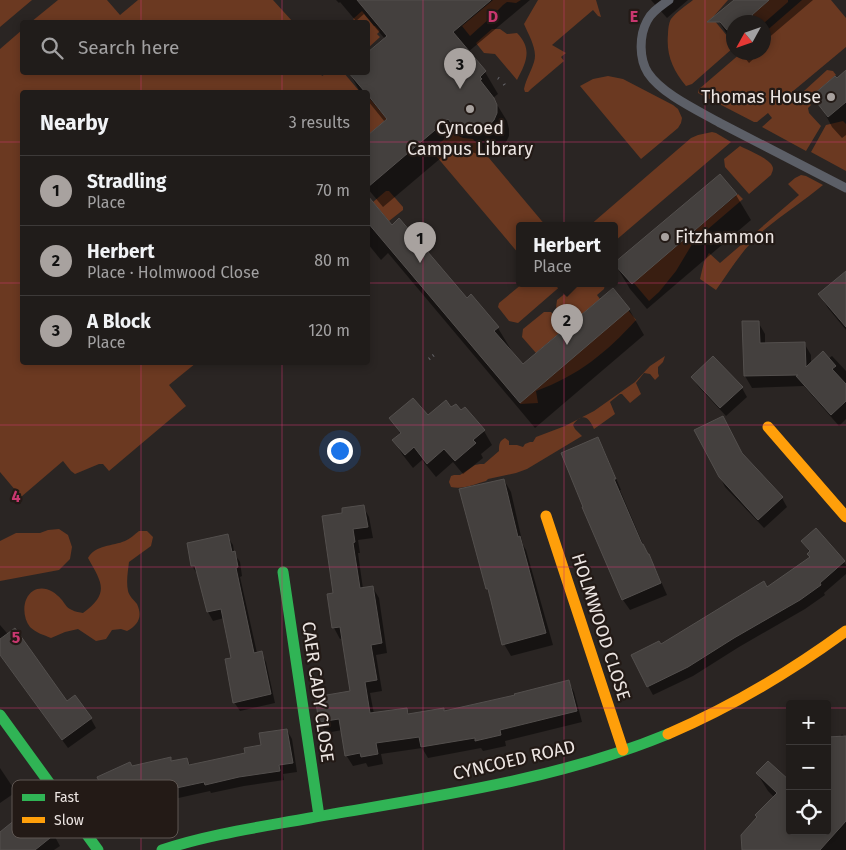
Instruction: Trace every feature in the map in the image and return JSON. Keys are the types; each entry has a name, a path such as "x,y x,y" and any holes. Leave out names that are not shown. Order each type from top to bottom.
{"street":[{"path":"768,427 846,517"},
{"name":"HOLMWOOD CLOSE","path":"546,516 623,750"},
{"name":"CAER CADY CLOSE","path":"283,572 319,816"},
{"name":"CYNCOED ROAD","path":"162,850 201,839 467,790 591,761 690,724 796,665 846,631"},
{"path":"0,715 47,780"},
{"path":"89,838 98,850"}],"lane":[{"path":"669,0 652,15 643,31 643,61 654,81 664,90 765,148 846,188"}],"path":[{"path":"429,359 434,355"}],"shaded area":[{"path":"0,0 32,0 0,27"},
{"path":"58,0 107,0 120,15 138,0 273,0 291,20 33,20"},
{"path":"493,0 521,0 516,3 507,2 470,36 462,26"},
{"path":"538,0 596,0 601,17 593,10 552,45 566,53 561,57 564,61 528,92 525,92 525,85 533,66 535,53 524,24"},
{"path":"693,0 728,0 714,16 714,20 726,35 726,54 692,84 686,86 671,62 668,49 670,22 679,11"},
{"path":"769,0 788,0 771,17 771,15 752,15"},
{"path":"802,0 831,0 846,18 846,47 792,92 797,97 801,94 811,105 808,108 809,113 821,126 806,151 762,127 772,118 768,113 757,122 754,122 698,93 699,89 733,60 771,60 771,27"},
{"path":"362,11 369,20 354,20"},
{"path":"370,21 380,31 377,34 380,37 370,46"},
{"path":"492,29 500,29 507,34 517,33 525,45 525,62 517,80 495,54 484,53 476,43"},
{"path":"20,32 20,75 346,75 358,90 20,90 20,365 194,365 169,385 186,406 109,471 103,464 99,464 75,474 63,461 21,497 0,472 0,49"},
{"path":"827,70 833,71 836,75 814,94 818,99 814,103 804,91"},
{"path":"608,76 623,79 673,105 678,109 682,118 678,128 641,159 580,86 593,79"},
{"path":"370,99 387,119 370,133"},
{"path":"843,121 846,124 846,171 811,152 826,125"},
{"path":"712,132 731,142 618,238 618,222 594,222 691,138"},
{"path":"452,133 463,138 473,139 543,222 516,222 516,250 431,150"},
{"path":"740,146 764,158 773,168 771,175 749,194 725,167 724,159"},
{"path":"801,175 823,185 771,224 757,237 738,258 716,290 700,279 704,262 709,253 720,263 799,195 788,184"},
{"path":"386,191 389,191 403,207 403,210 389,221 373,202"},
{"path":"738,194 743,199 694,241 676,271 649,301 633,282"},
{"path":"518,287 560,287 518,323 509,321 498,307 499,303"},
{"path":"573,287 604,287 597,295 600,299 570,324 556,308 557,300"},
{"path":"628,310 636,320 603,353 565,378 536,391 538,403 520,404 520,403"},
{"path":"544,312 551,312 565,328 536,353 522,337 523,329"},
{"path":"665,356 663,362 658,367 659,376 655,380 650,374 644,373 636,383 641,394 630,403 620,394 610,402 615,414 594,429 590,421 582,417 594,411 635,382 650,366"},
{"path":"579,419 573,425 582,436 527,469 469,486 451,487 449,482 451,476 460,475 475,465 484,464 499,451 500,443 505,438 509,441 509,445 523,447 525,444 533,442 536,437"},
{"path":"59,529 68,535 72,547 70,559 59,570 0,581 0,541 16,533 40,533"},
{"path":"139,531 147,531 153,537 151,546 129,562 128,591 137,604 140,613 134,626 127,631 121,629 112,630 106,639 96,641 78,629 51,638 30,627 27,623 24,608 29,594 37,589 52,591 67,607 83,613 97,599 101,587 97,574 88,558 95,551 105,546 125,541"}],"building":[{"path":"357,0 491,0 453,32 486,71 480,77 482,79 480,80 494,98 497,105 497,113 486,129 479,133 464,132 456,129 448,119 370,185 370,133 387,119 370,98 370,90 363,90 351,75 370,75 370,50 387,36"},
{"path":"734,0 769,0 752,15 726,15 726,29 720,22 707,22"},
{"name":"Thomas House","path":"846,70 846,102 828,117 818,104 820,102 814,94 835,76 837,78"},
{"name":"Fitzhammon","path":"720,174 737,194 632,284 618,268 618,260"},
{"path":"370,198 392,225 399,218 467,298 471,294 499,327 494,331 523,364 613,288 630,309 520,403 370,225"},
{"path":"846,271 846,327 818,294"},
{"path":"742,321 759,321 760,343 805,342 806,367 823,351 836,366 832,369 846,384 846,401 831,415 796,376 798,375 744,376"},
{"path":"713,356 743,387 720,408 691,377"},
{"path":"413,398 428,415 446,400 451,407 456,404 461,410 465,407 485,430 473,440 476,443 455,461 444,449 427,464 414,447 405,455 392,440 401,433 389,418"},
{"path":"723,416 742,453 783,497 758,520 719,477 694,430"},
{"path":"598,437 642,544 649,554 661,583 622,600 561,453"},
{"path":"504,479 518,537 520,536 546,633 502,645 459,489"},
{"path":"364,505 368,527 353,529 355,542 353,543 360,588 373,586 382,643 371,645 377,680 365,682 370,713 407,708 408,714 444,708 444,711 515,695 569,680 577,711 500,730 501,735 475,741 475,738 421,747 419,737 376,743 378,754 361,757 360,753 345,756 339,719 319,722 315,697 350,691 340,627 332,628 327,594 333,593 322,516 342,513 342,508"},
{"path":"816,528 845,561 820,583 821,585 800,600 688,667 647,687 631,655 659,641 661,644 764,581 767,587 810,557 807,554 810,551 801,541"},
{"path":"228,534 232,552 235,551 238,567 236,568 254,653 262,651 271,694 233,703 225,659 231,658 221,609 207,612 195,566 191,566 187,543"},
{"path":"15,628 67,701 75,695 92,718 62,740 0,655 0,639"},
{"path":"287,729 293,763 279,765 280,771 239,777 205,785 204,782 178,788 178,780 98,780 97,777 130,762 132,766 171,757 171,761 187,758 189,765 245,753 244,748 261,745 259,733"},
{"path":"846,736 846,821 820,850 742,850 741,835 757,817 755,815 777,793 756,773 768,761 786,777 786,835 831,835 831,737"},
{"path":"12,822 12,838 50,838 35,850 0,850 0,832"}],"traffic: fast":[{"path":"283,572 319,816"},
{"path":"0,715 47,780"},
{"path":"162,850 236,831 446,795 536,776 581,764 668,734"},
{"path":"89,838 98,850"}],"traffic: slow":[{"path":"768,427 846,517"},
{"path":"546,516 623,750"},
{"path":"668,734 760,688 846,631"}],"place":[{"name":"A Block","path":"460,89"},
{"name":"Thomas House","path":"831,97"},
{"name":"Cyncoed Campus Library","path":"470,109"},
{"name":"Fitzhammon","path":"665,237"},
{"name":"Stradling","path":"420,263"},
{"name":"Herbert","path":"567,345"}]}
